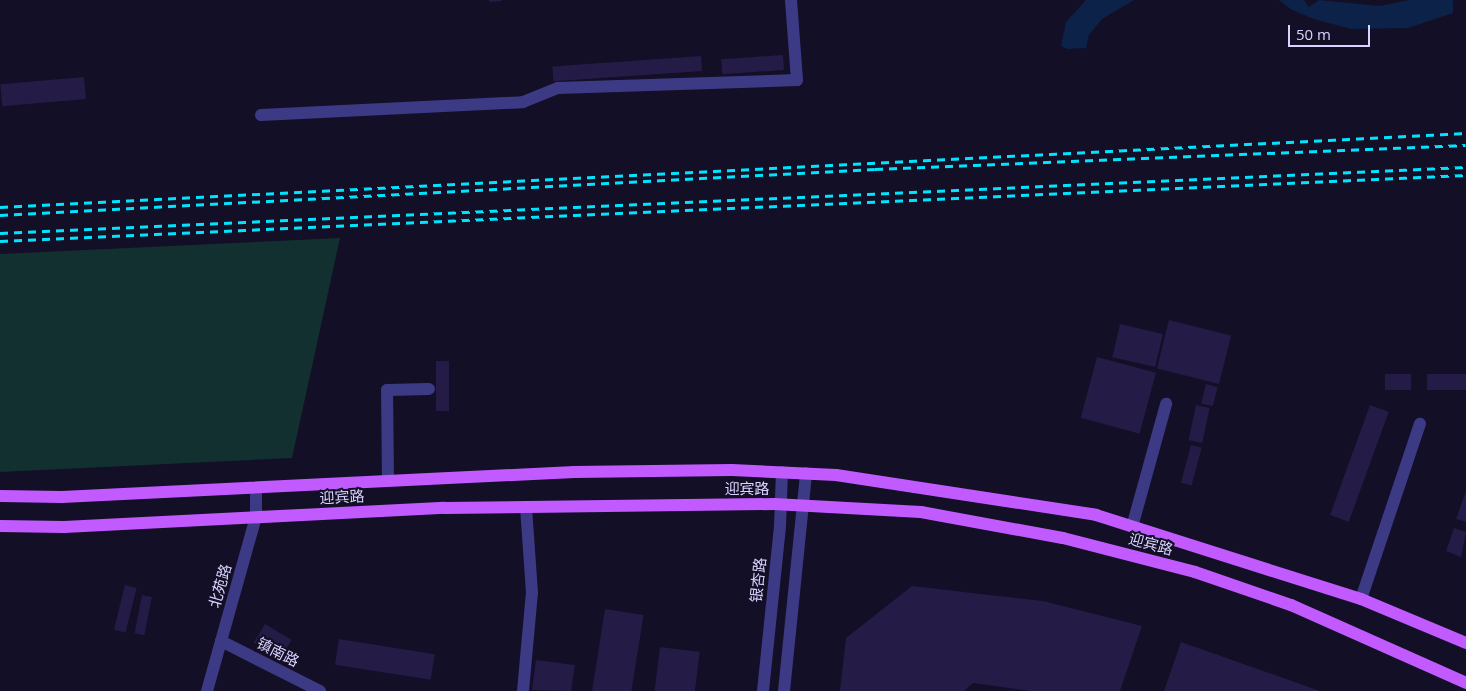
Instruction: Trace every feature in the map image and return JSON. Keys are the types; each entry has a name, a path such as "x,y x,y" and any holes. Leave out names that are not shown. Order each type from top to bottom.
{"main road":[{"name":"迎宾路","path":"0,496 62,497 574,472 806,473 955,492 1096,516 1361,599 1466,643"},
{"name":"迎宾路","path":"0,526 526,508 781,505 920,512 1063,538 1195,572 1291,605 1466,682"}],"street":[{"path":"261,115 523,102 558,88 797,80 791,0"},
{"path":"388,481 387,390 429,389"},
{"path":"1132,527 1166,404"},
{"path":"1361,599 1420,424"},
{"name":"银杏路","path":"762,691 781,505 782,472"},
{"path":"784,691 806,473"},
{"name":"北苑路","path":"207,691 256,518 256,488"},
{"path":"523,691 532,593 526,508"},
{"name":"镇南路","path":"221,641 320,691"}],"green space":[{"path":"340,238 292,458 0,472 0,254"}],"water":[{"path":"1086,0 1134,0 1102,19 1089,35 1086,48 1068,49 1061,46 1066,22"},
{"path":"1279,0 1304,0 1309,7 1319,0 1380,6 1409,0 1453,0 1453,13 1408,28 1351,29 1314,19 1292,10"}],"building":[{"path":"489,0 501,0 502,1 489,2"},
{"path":"783,55 784,70 722,74 721,59"},
{"path":"701,56 702,71 553,81 552,66"},
{"path":"84,77 86,99 2,106 0,84"},
{"path":"1169,320 1231,335 1219,384 1157,369"},
{"path":"1120,324 1163,334 1155,367 1112,357"},
{"path":"1097,357 1156,373 1140,434 1081,418"},
{"path":"436,361 449,361 449,411 436,411"},
{"path":"1385,374 1411,374 1411,390 1385,390"},
{"path":"1427,374 1466,374 1466,390 1427,390"},
{"path":"1206,384 1218,387 1213,406 1201,403"},
{"path":"1196,405 1210,408 1202,443 1189,440"},
{"path":"1370,405 1389,412 1349,522 1330,515"},
{"path":"1191,445 1202,448 1192,486 1181,483"},
{"path":"1466,491 1466,522 1456,519"},
{"path":"1454,528 1466,532 1461,557 1446,551"},
{"path":"125,585 137,588 126,633 114,630"},
{"path":"912,586 1043,601 1142,626 1120,691 1030,691 973,683 964,691 840,691 846,638"},
{"path":"142,595 152,597 144,635 135,633"},
{"path":"605,609 644,615 631,691 592,691"},
{"path":"265,624 292,640 280,659 254,643"},
{"path":"339,639 435,654 431,680 335,665"},
{"path":"1181,642 1320,691 1164,691"},
{"path":"660,647 700,652 695,691 655,691"},
{"path":"536,660 575,665 571,691 532,690"}],"railway":[{"path":"0,207 1466,133"},
{"path":"0,215 875,169 1466,145"},
{"path":"0,233 1466,167"},
{"path":"0,241 1466,175"}]}
